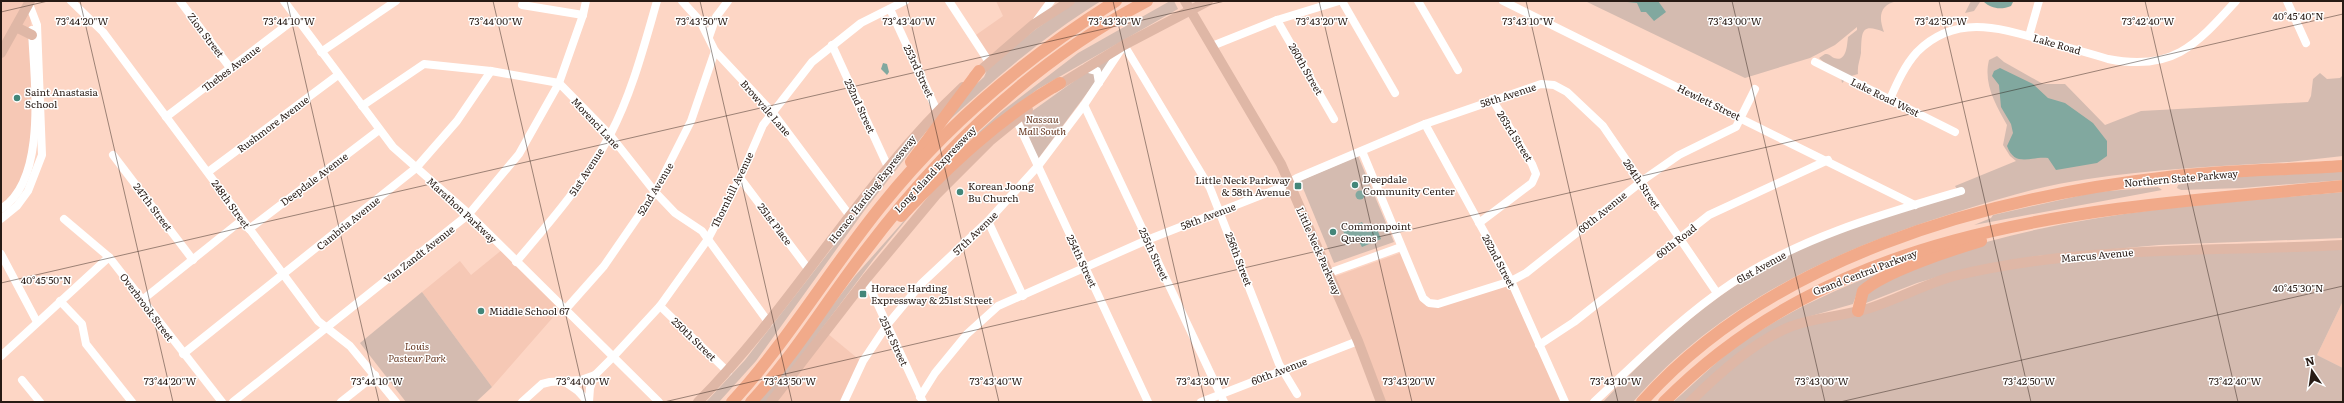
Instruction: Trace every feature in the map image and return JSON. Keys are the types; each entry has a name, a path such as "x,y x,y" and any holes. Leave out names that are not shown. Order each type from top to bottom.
{"highway":[{"name":"Long Island Expressway","path":"732,402 774,352 882,205 936,144 994,90 1057,40 1116,1"},
{"name":"Long Island Expressway","path":"751,402 787,359 838,287 920,182 975,126 1004,99 1065,51 1124,13 1147,1"},
{"path":"882,205 934,128 979,71"},
{"path":"838,287 895,221 950,165 992,129 1027,102 1060,83"},
{"name":"Northern State Parkway","path":"1998,207 2082,189 2170,176 2343,166"},
{"path":"1858,311 1863,291 1879,280 1972,244 2089,212 2343,186"},
{"name":"Grand Central Parkway","path":"1642,402 1678,366 1708,341 1740,317 1774,296 1810,277 1884,245 1998,207"},
{"name":"Grand Central Parkway","path":"1664,402 1712,356 1744,332 1812,293 1889,261 1928,248 2028,222 2089,212"}],"main road":[{"name":"Horace Harding Expressway","path":"698,402 728,372 769,323 888,167 937,110 989,62 1033,25 1070,1"},
{"path":"771,402 866,279 936,194 990,141 1060,83 1188,5 1208,1"},
{"path":"2,50 30,2"},
{"name":"Little Neck Parkway","path":"1188,5 1276,155 1329,273 1382,402"},
{"path":"16,27 32,35"},
{"name":"Marcus Avenue","path":"1690,402 1739,360 1777,333 1799,324 1858,311 1953,276 2056,259 2126,252 2343,245"}],"street":[{"name":"248th Street","path":"72,1 103,32 318,321 340,337 375,375 396,402"},
{"name":"Zion Street","path":"180,1 231,69"},
{"name":"Marathon Parkway","path":"284,1 393,147 469,214 659,402"},
{"path":"321,52 396,1"},
{"name":"Van Zandt Avenue","path":"232,402 469,214 519,154 559,83 583,15 586,1"},
{"name":"51st Avenue","path":"516,262 567,202 610,135 638,67 658,1"},
{"name":"Browvale Lane","path":"682,1 700,21 715,51 773,113 850,216"},
{"path":"709,37 716,17 728,1"},
{"name":"Thornhill Avenue","path":"595,375 660,306 708,239 740,178 763,125 812,62 861,23 905,1"},
{"path":"949,1 989,62"},
{"path":"1033,25 1051,1"},
{"path":"1212,46 1277,20 1339,1"},
{"path":"1342,1 1395,93"},
{"path":"1418,1 1458,70"},
{"name":"Hewlett Street","path":"1503,1 1915,204"},
{"path":"2029,36 2039,1"},
{"name":"Lake Road","path":"1890,99 1898,80 1915,55 1932,40 1944,34 1963,28 1987,26 2122,61 2158,61 2189,48 2205,35 2236,1"},
{"path":"2287,1 2306,43"},
{"path":"1,219 17,206 28,191 42,155 37,26 30,2"},
{"path":"1,209 20,191 33,153 32,35 30,2"},
{"path":"522,5 583,15"},
{"name":"253rd Street","path":"890,9 937,110"},
{"path":"700,21 716,17"},
{"name":"Thebes Avenue","path":"166,117 296,18"},
{"name":"260th Street","path":"1277,20 1334,119"},
{"name":"252nd Street","path":"832,45 888,167"},
{"name":"57th Avenue","path":"844,402 863,361 887,325 921,284 988,221 1038,166 1084,105 1124,45"},
{"name":"256th Street","path":"1124,45 1210,188 1279,364 1297,394"},
{"name":"52nd Avenue","path":"565,310 604,266 655,192 691,121 715,51"},
{"path":"709,68 725,62"},
{"name":"Lake Road West","path":"1814,62 1955,132"},
{"path":"362,106 424,64 490,71 559,83"},
{"path":"1085,68 1097,71 1099,83"},
{"name":"Cambria Avenue","path":"184,354 416,168 457,121 490,71"},
{"name":"Rushmore Avenue","path":"208,172 338,75"},
{"name":"Morenci Lane","path":"559,83 610,135 655,192 675,213 702,231 769,323"},
{"name":"58th Avenue","path":"922,399 935,374 967,334 998,306 1148,240 1220,212 1425,124 1540,84 1554,85"},
{"name":"264th Street","path":"1554,85 1567,92 1603,126 1717,293"},
{"name":"60th Avenue","path":"1401,247 1423,298 1429,303 1438,304 1512,281 1526,273 1640,182 1679,155 1736,127 1755,89"},
{"name":"263rd Street","path":"1479,223 1532,183 1536,174 1532,164 1492,100"},
{"name":"255th Street","path":"1084,105 1224,402"},
{"name":"254th Street","path":"1016,119 1148,402"},
{"name":"262nd Street","path":"1425,124 1512,281 1565,402"},
{"name":"Deepdale Avenue","path":"249,229 379,130"},
{"path":"1329,273 1401,247 1362,151"},
{"name":"247th Street","path":"113,155 193,260"},
{"name":"60th Road","path":"1539,344 1574,322 1709,215 1724,206 1828,160"},
{"name":"251st Place","path":"740,178 809,270"},
{"name":"61st Avenue","path":"1594,402 1668,332 1717,293 1749,273 1809,242 1915,204 1962,190"},
{"name":"Overbrook Street","path":"64,219 109,257 141,301 222,402"},
{"path":"141,301 242,220"},
{"path":"988,221 1023,296"},
{"path":"1,254 37,322"},
{"path":"1,356 109,257"},
{"name":"251st Street","path":"866,279 922,399"},
{"path":"60,301 82,324 86,344 132,402"},
{"name":"250th Street","path":"660,306 728,372"},
{"name":"60th Avenue","path":"1201,402 1358,341"},
{"path":"342,402 375,375"},
{"path":"522,402 542,384 581,380 595,375"},
{"path":"588,402 590,388 595,375"},
{"path":"22,380 40,402"},
{"path":"565,382 578,391 588,402"}],"shaded area":[{"name":"Saint Anastasia School","path":"1,1 30,1 34,143 28,174 1,209"},
{"path":"996,1 1051,1 1045,11 989,62 973,37 1003,16"},
{"path":"503,249 562,307 492,387 422,292 460,261 471,275"},
{"path":"1403,252 1429,303 1511,281 1565,402 1382,402 1331,278"},
{"path":"2343,301 2343,368 2317,355"},
{"path":"822,329 862,362 844,402 767,402"}],"green space":[{"path":"1076,1 1101,1 1059,29 1020,59 944,125 972,88 984,77 989,66 1036,29"},
{"path":"1170,1 1174,1 1178,9 1038,89 968,142 1001,112 1078,53"},
{"path":"1585,1 1897,1 1887,5 1882,12 1881,21 1884,32 1870,28 1864,31 1862,35 1858,74 1848,77 1842,83 1841,77 1819,58 1825,54 1838,59 1842,58 1846,52 1848,37 1857,30 1857,27 1835,45 1810,58 1745,78"},
{"path":"1971,1 1980,2 1974,11 1965,13"},
{"name":"Nassau Mall South","path":"1115,52 1116,54 1038,159 1021,119"},
{"path":"1997,56 2004,62 2043,84 2065,84 2105,125 2141,111 2308,102 2311,96 2313,79 2320,73 2327,79 2340,78 2343,75 2343,156 2289,162 2163,170 2072,182 2039,188 1914,226 1825,262 1742,308 1703,336 1667,367 1633,402 1603,402 1684,324 1752,274 1798,249 1843,231 1959,192 1955,186 2016,161 2010,156 2003,145 2007,125 1995,102 1989,86 1989,60"},
{"path":"942,111 864,211 756,361 719,402 706,402 745,360 888,176"},
{"path":"1358,156 1394,242 1334,263 1300,181"},
{"path":"2343,171 2343,180 2242,188 2181,190 2177,188 2178,185 2182,184 2243,176"},
{"path":"2158,187 2162,190 1974,225 1991,218 1993,215 2096,192"},
{"path":"2343,192 2343,238 2159,245 2037,256 1958,271 1917,283 1866,303 1862,297 1909,269 1960,250 2013,235 2067,223 2178,207"},
{"path":"925,197 874,259 767,402 758,402 855,276"},
{"path":"2343,245 2343,301 2317,355 2343,368 2343,402 1690,402 1777,333 1858,311 1936,282 2042,261"},
{"path":"1893,268 1858,290 1853,304 1804,318 1706,381 1684,402 1673,402 1722,358 1740,344 1776,321 1795,310 1853,283"},
{"name":"Louis Pasteur Park","path":"422,292 492,387 476,402 406,402 360,343"}],"water":[{"path":"1618,1 1658,1 1666,12 1654,21 1646,12 1641,12 1637,3"},
{"path":"1983,1 2013,2 2011,6 2000,8 1989,6"},
{"path":"883,63 887,64 889,72 887,75 881,69"},
{"path":"2000,68 2033,84 2048,98 2065,103 2093,123 2107,141 2107,156 2097,163 2056,170 2048,158 2024,160 2014,157 2010,153 2007,146 2013,133 2011,124 2001,107 1999,85 1992,76 1994,71"},
{"path":"1360,190 1365,195 1360,200 1355,195"},
{"path":"1362,222 1367,232 1377,229 1381,239 1362,247 1356,236 1346,240 1343,230"}],"place":[{"name":"Saint Anastasia School","path":"17,98"},
{"name":"Deepdale Community Center","path":"1355,185"},
{"name":"Little Neck Parkway & 58th Avenue","path":"1298,186"},
{"name":"Korean Joong Bu Church","path":"960,192"},
{"name":"Commonpoint Queens","path":"1333,232"},
{"name":"Horace Harding Expressway & 251st Street","path":"863,294"},
{"name":"Middle School 67","path":"481,311"}]}
